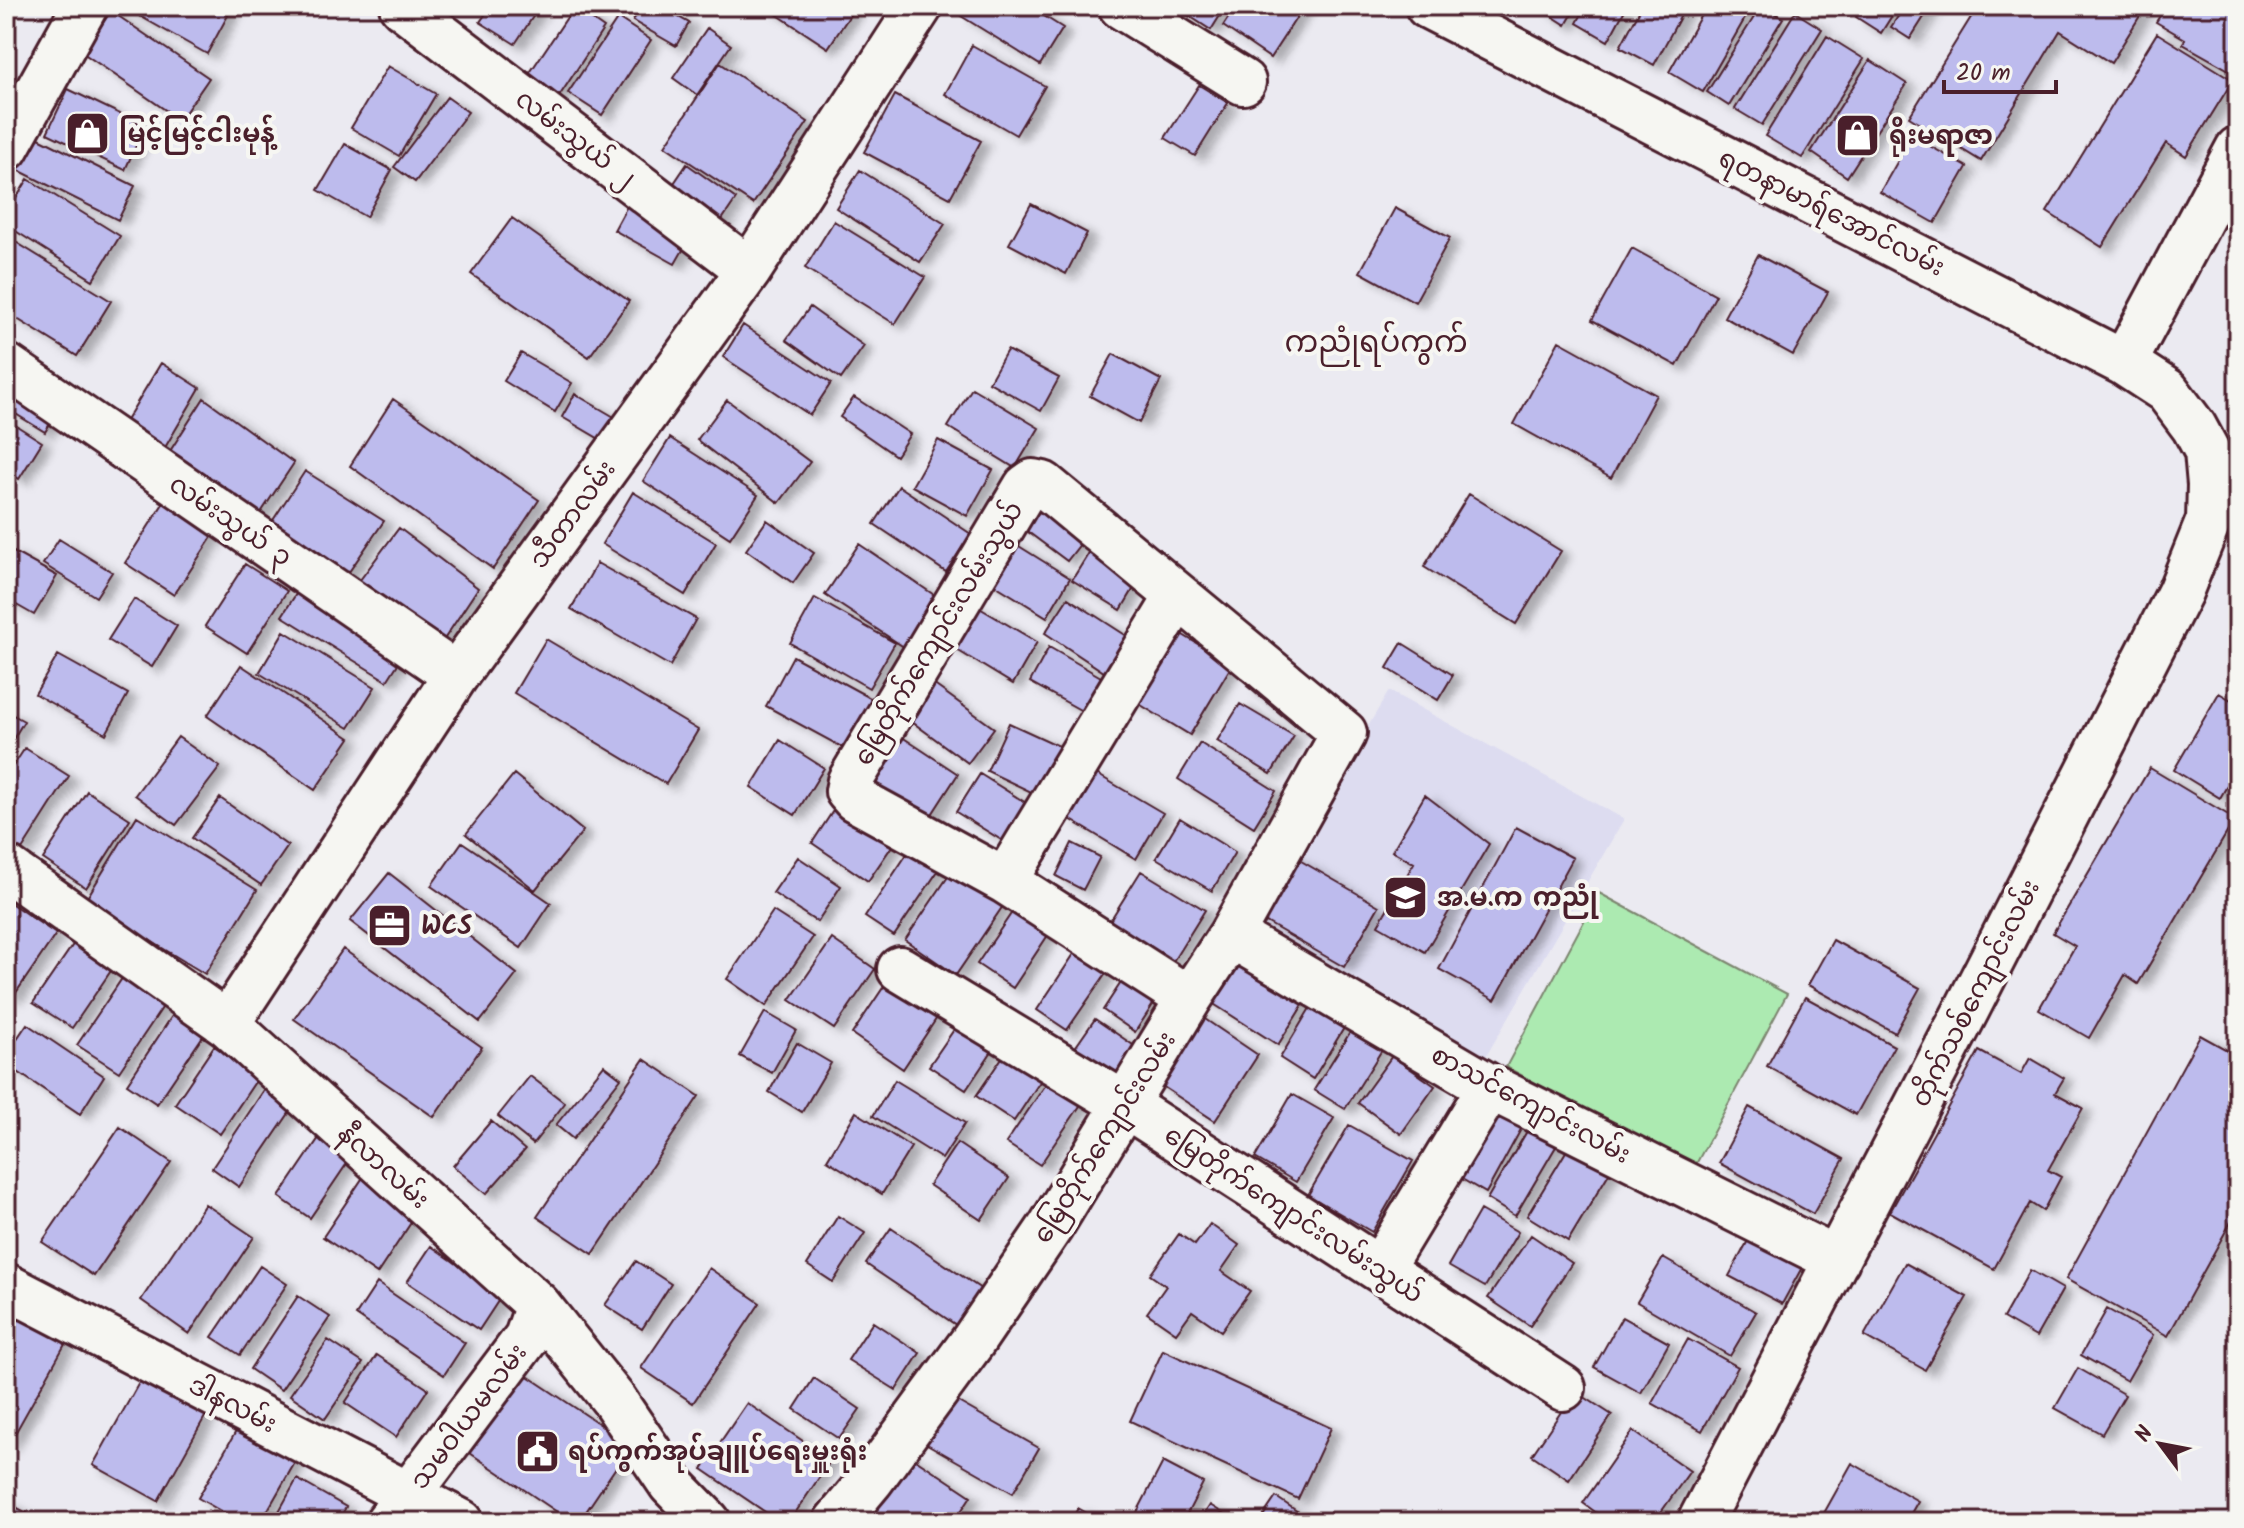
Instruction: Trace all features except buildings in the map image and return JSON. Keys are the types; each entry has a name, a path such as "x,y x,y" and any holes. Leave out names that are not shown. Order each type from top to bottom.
{"street":[{"path":"6,148 85,6"},
{"name":"လမ်းသွယ် ၂","path":"402,6 749,270"},
{"name":"သီတာလမ်း","path":"227,1024 456,675 749,270 920,6"},
{"path":"1121,6 1243,82"},
{"name":"ရတနာမာရ်အောင်လမ်း","path":"1428,6 2124,363 2167,391 2194,427 2207,451"},
{"path":"2124,363 2238,149"},
{"name":"လမ်းသွယ် ၃","path":"6,366 456,675"},
{"name":"တိုက်သစ်ကျောင်းလမ်း","path":"1700,1522 2180,592 2209,520 2207,451"},
{"name":"မြေတိုက်ကျောင်းလမ်းသွယ်","path":"1189,999 1005,881 855,799 848,791 850,781 1026,487 1033,482 1043,484 1344,733"},
{"path":"1005,881 1178,596"},
{"name":"မြေတိုက်ကျောင်းလမ်း","path":"836,1522 871,1480 973,1341 1051,1226 1231,935 1344,733"},
{"name":"နီလာလမ်း","path":"6,868 227,1024 538,1305 614,1400 671,1484 708,1522"},
{"name":"စာသင်ကျောင်းလမ်း","path":"1231,935 1490,1087 1837,1260"},
{"name":"မြေတိုက်ကျောင်းလမ်းသွယ်","path":"900,969 1124,1104 1563,1388"},
{"path":"1380,1269 1490,1087"},
{"name":"ဒါနလမ်း","path":"6,1286 398,1508 461,1522"},
{"name":"သမဝါယမလမ်း","path":"398,1508 527,1337 538,1305"}],"shaded area":[{"path":"1389,691 1624,819 1485,1058 1251,923"}],"green space":[{"path":"1599,893 1787,994 1694,1168 1506,1067"}],"place":[{"name":"မြင့်မြင့်ငါးမုန့်","path":"88,133"},
{"name":"ရိုးမရာဇာ","path":"1858,135"},
{"name":"အ.မ.က ကညုံ","path":"1406,897"},
{"name":"WCS","path":"390,925"},
{"name":"ရပ်ကွက်အုပ်ချူပ်ရေးမှူးရုံး","path":"537,1451"}],"district":[{"name":"ကညုံရပ်ကွက်","path":"1376,342"}]}
